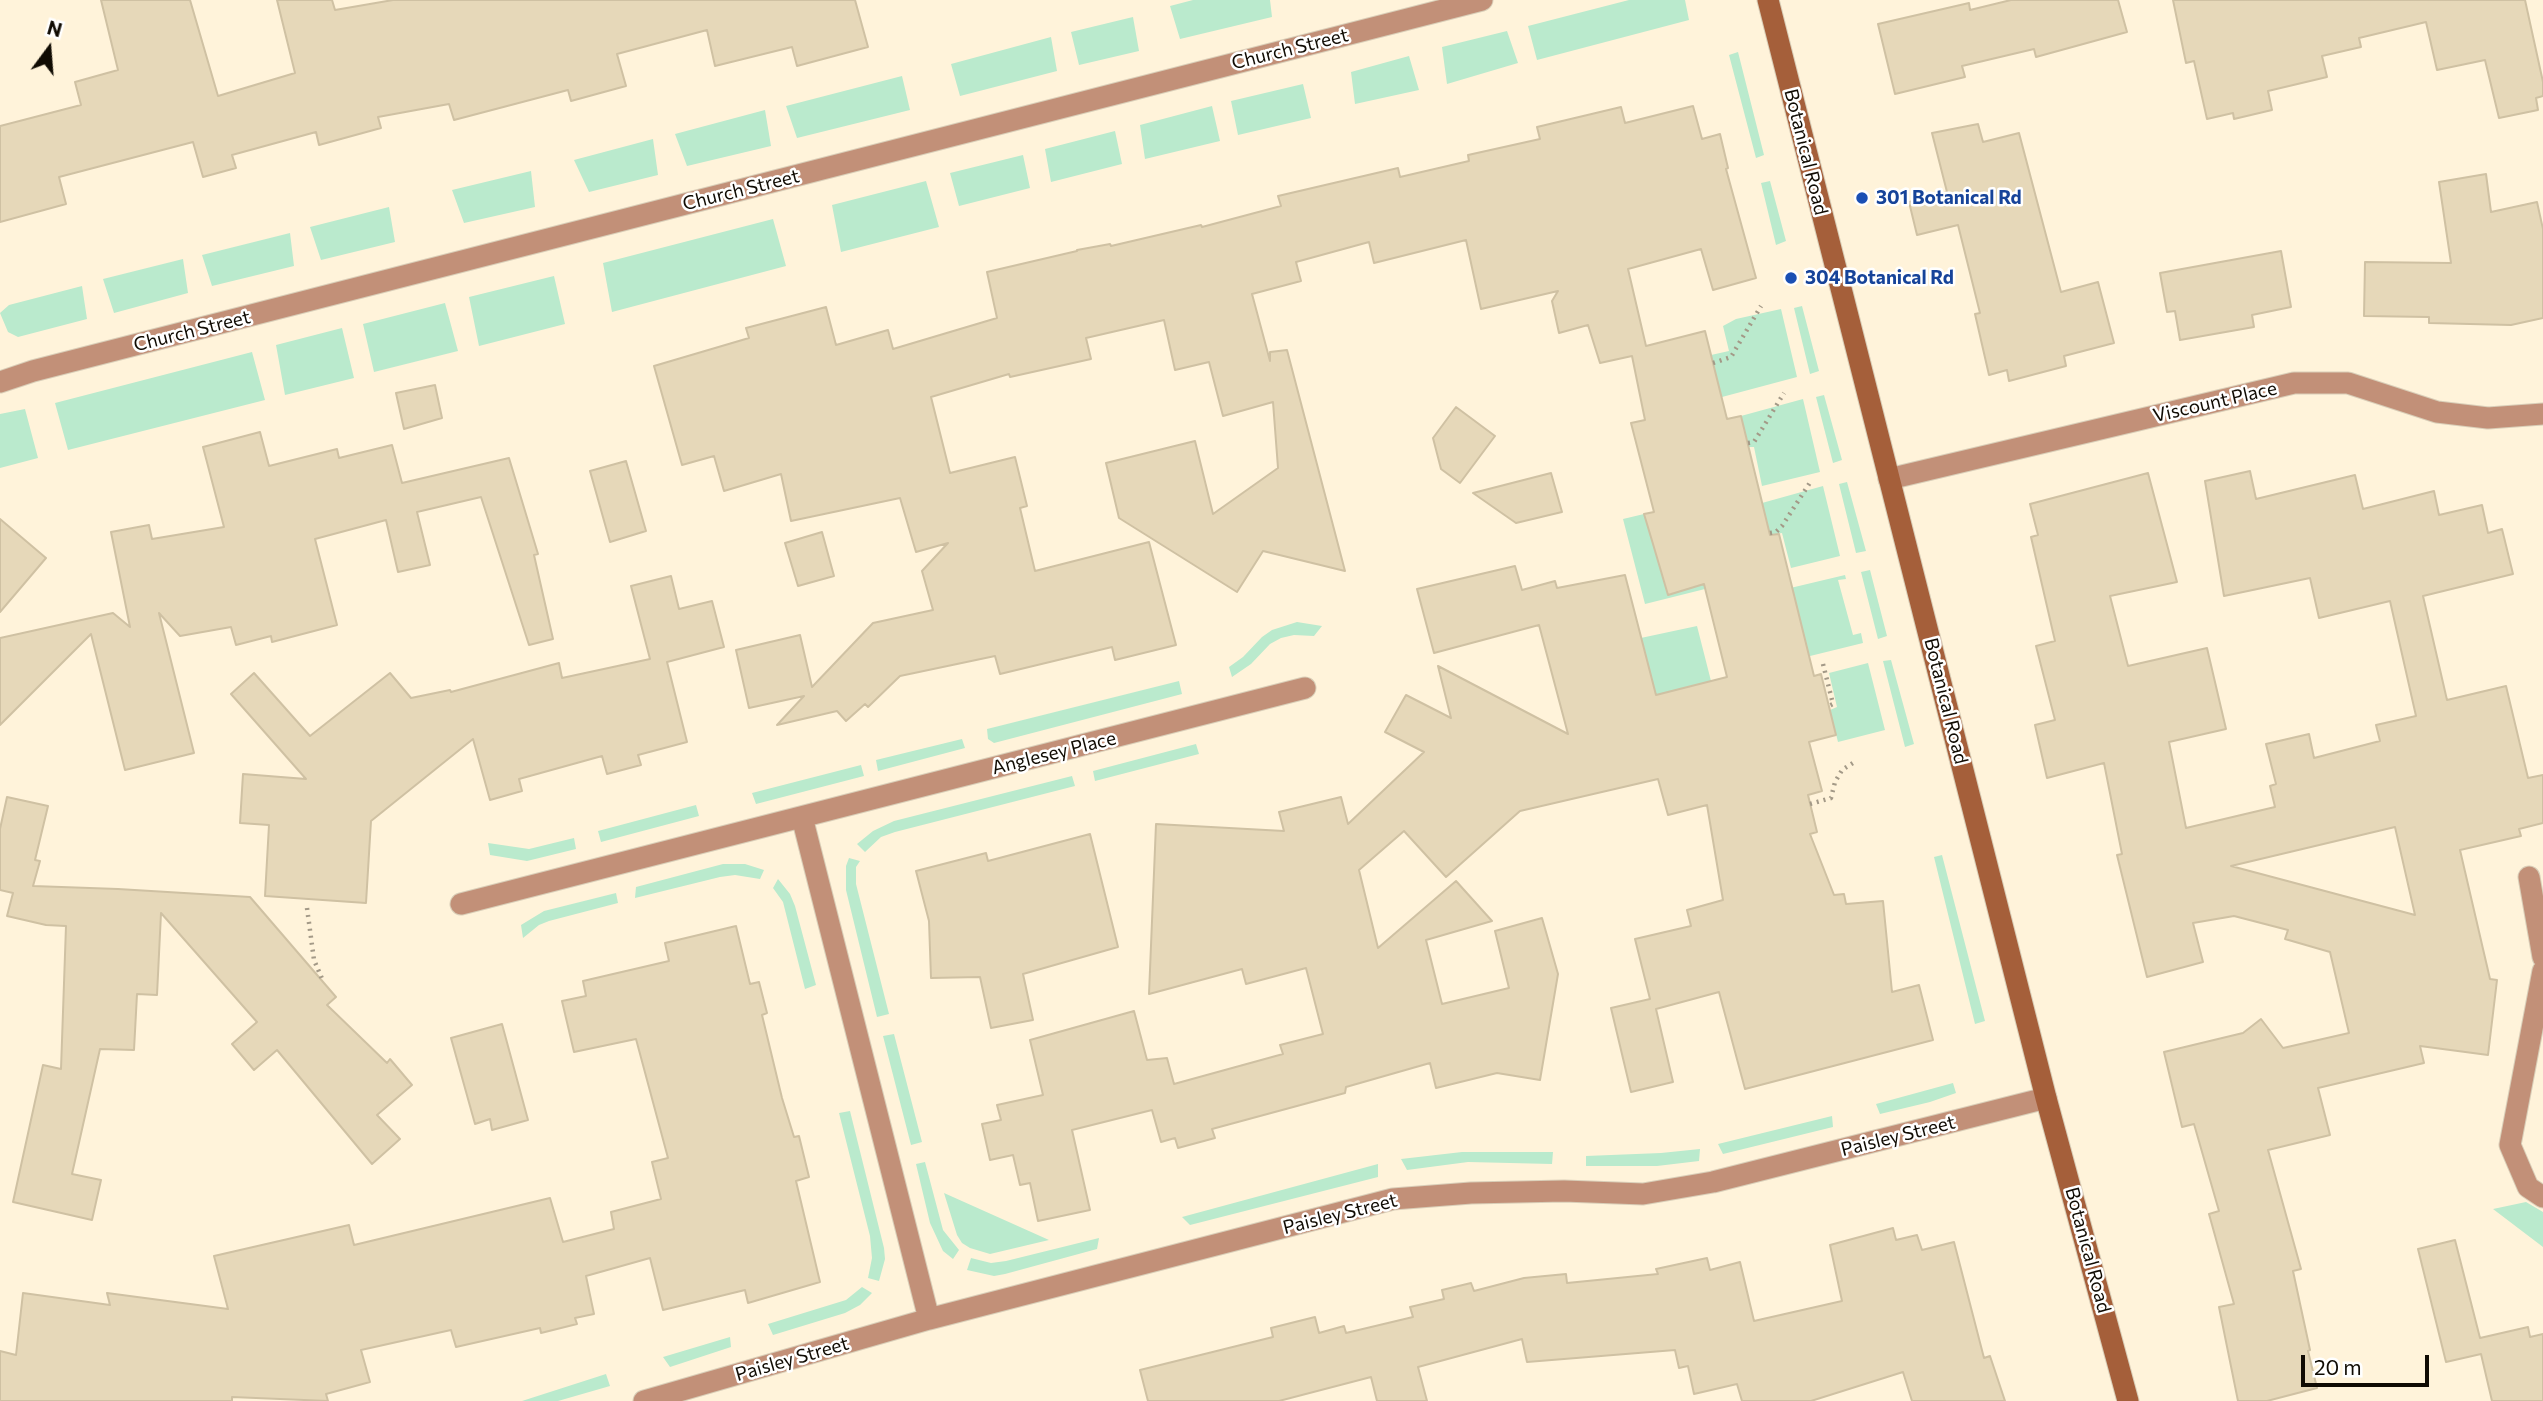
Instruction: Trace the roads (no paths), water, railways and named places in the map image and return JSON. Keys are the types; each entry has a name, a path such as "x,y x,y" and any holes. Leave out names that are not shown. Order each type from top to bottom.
{"main road":[{"name":"Botanical Road","path":"1768,0 2046,1098 2128,1401"}],"street":[{"name":"Church Street","path":"0,382 33,371 1482,0"},
{"name":"Viscount Place","path":"1889,480 2294,383 2348,383 2437,412 2488,418 2543,414"},
{"name":"Anglesey Place","path":"461,904 1305,688"},
{"path":"802,817 929,1319"},
{"path":"2529,877 2543,957"},
{"path":"2543,971 2510,1145 2528,1187 2543,1197"},
{"name":"Paisley Street","path":"644,1401 929,1319 1393,1199 1471,1193 1564,1191 1643,1194 1713,1182 2046,1098"}],"place":[{"name":"301 Botanical Rd","path":"1862,198"},
{"name":"304 Botanical Rd","path":"1791,278"}]}
